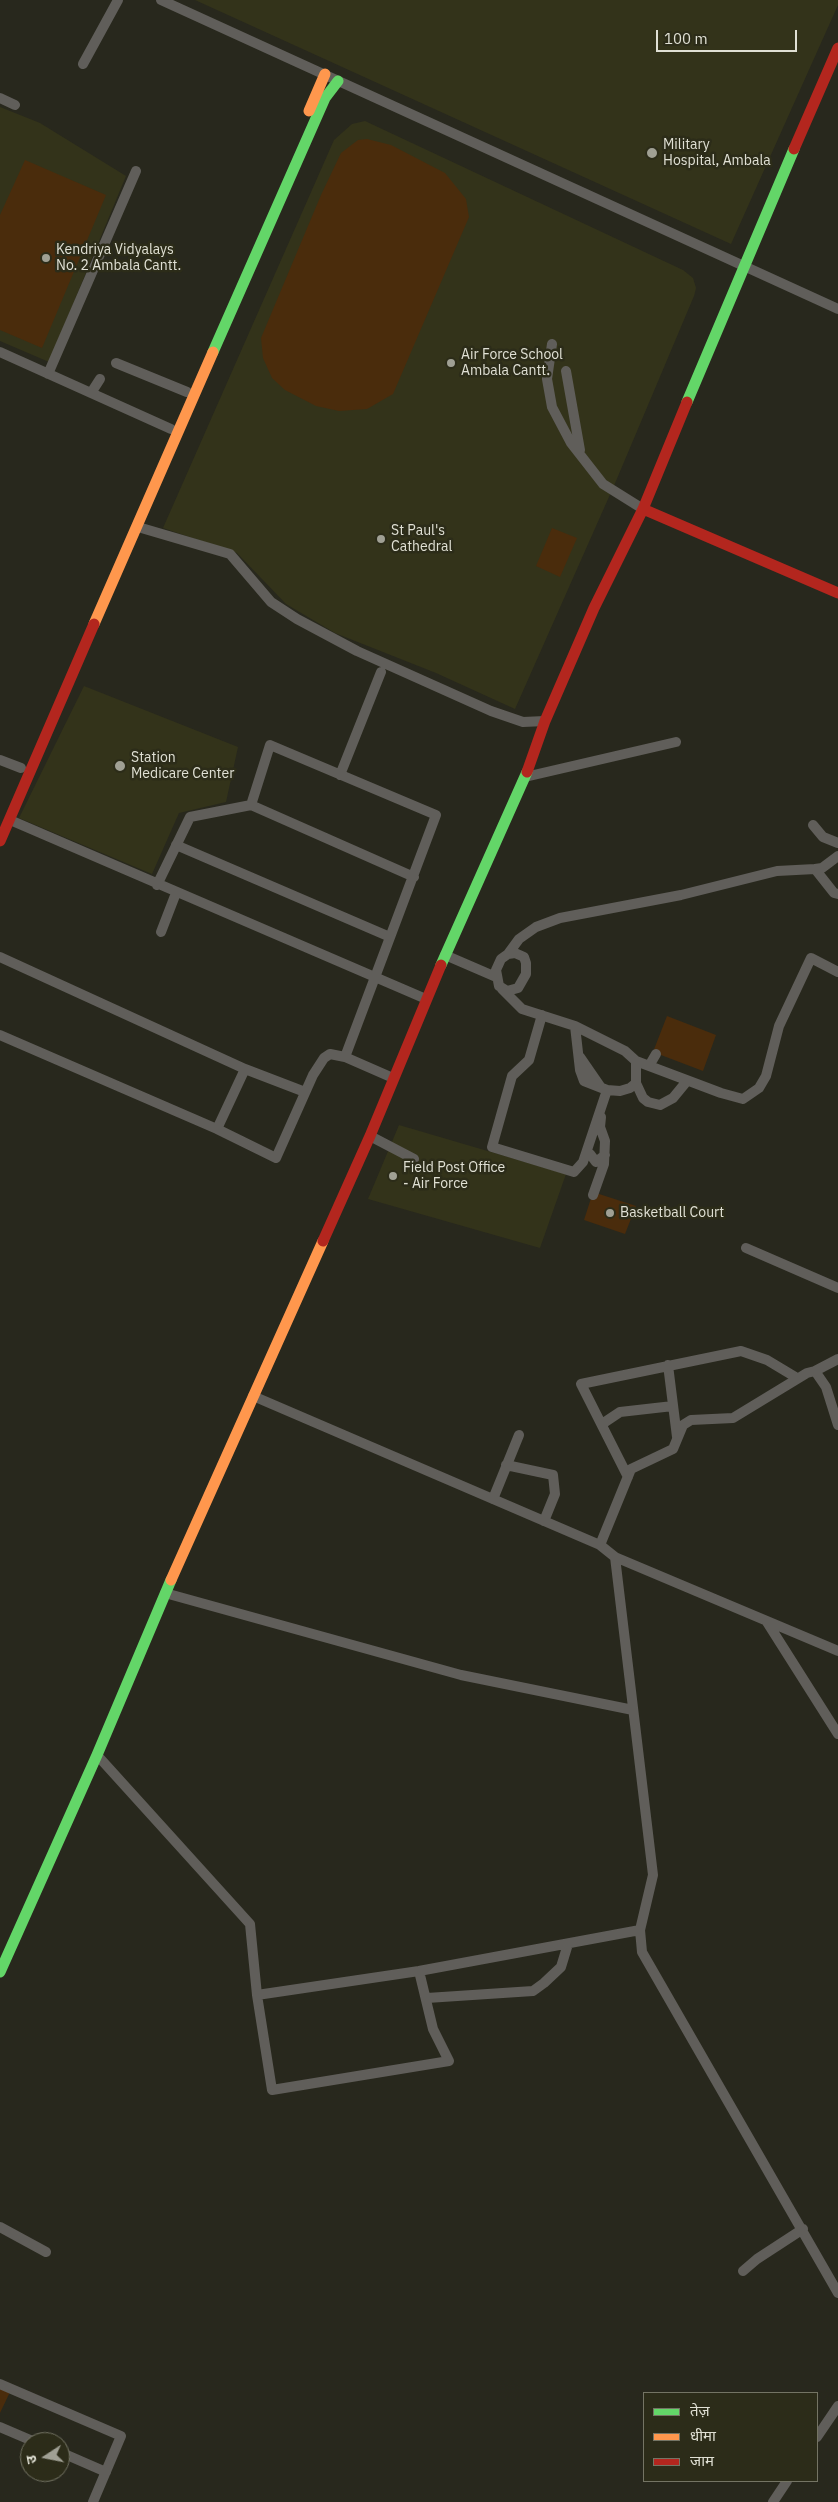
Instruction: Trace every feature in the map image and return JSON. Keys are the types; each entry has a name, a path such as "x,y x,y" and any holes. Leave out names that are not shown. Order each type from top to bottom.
{"street":[{"path":"83,64 118,0"},
{"path":"161,0 838,309"},
{"path":"0,1972 97,1755 165,1593 370,1136 444,955 524,777 545,721 594,608 642,509 742,266 838,48"},
{"path":"0,842 21,768 325,74"},
{"path":"5,819 138,527 325,98 338,80"},
{"path":"0,98 15,104"},
{"path":"48,374 136,171"},
{"path":"552,344 547,379 552,407 571,443 603,484 642,509 838,593"},
{"path":"0,352 171,429"},
{"path":"116,363 187,392"},
{"path":"566,371 581,456"},
{"path":"91,393 100,379"},
{"path":"138,527 230,554 271,602 297,619 357,651 491,711 523,722 545,721"},
{"path":"340,775 381,672"},
{"path":"524,777 676,742"},
{"path":"251,805 270,745 436,815 345,1057"},
{"path":"0,760 21,768"},
{"path":"157,885 190,817 251,805 414,877"},
{"path":"5,819 426,999"},
{"path":"813,825 823,836 838,843"},
{"path":"176,845 390,937"},
{"path":"838,856 822,868 776,871 681,895 560,918 536,927 519,939 508,954 498,963 496,976 502,989 522,1009 575,1026 625,1051 636,1061 721,1094 743,1099 752,1095 766,1076 779,1026 811,958 838,972"},
{"path":"815,869 836,896"},
{"path":"161,932 176,893"},
{"path":"502,989 515,991 521,985 526,974 524,958 515,953 508,954"},
{"path":"444,955 496,976"},
{"path":"0,957 245,1069 305,1092"},
{"path":"542,1015 529,1060 512,1076 492,1147 574,1172 583,1162 600,1111 604,1088"},
{"path":"575,1026 580,1056 580,1070 584,1081 620,1091 630,1088 636,1083"},
{"path":"0,1035 216,1128 276,1158 305,1092 324,1058 330,1054 345,1057 394,1078"},
{"path":"650,1066 656,1054"},
{"path":"636,1061 636,1083 640,1095 648,1102 660,1105 673,1098 687,1081"},
{"path":"216,1128 245,1069"},
{"path":"593,1195 604,1164 605,1155 606,1141 600,1127 600,1111"},
{"path":"370,1136 414,1159"},
{"path":"585,1156 590,1154 596,1162 605,1155"},
{"path":"746,1248 838,1288"},
{"path":"628,1477 581,1384 741,1351 767,1360 797,1378"},
{"path":"600,1545 631,1469 672,1449 683,1425 691,1420 733,1418 797,1378 816,1371 838,1359"},
{"path":"668,1365 677,1438"},
{"path":"816,1371 826,1387 838,1425"},
{"path":"253,1396 600,1545 615,1557 838,1651"},
{"path":"602,1424 620,1412 673,1406"},
{"path":"493,1499 519,1435"},
{"path":"506,1465 553,1475 555,1494 544,1521"},
{"path":"615,1557 653,1876 640,1930 642,1952 803,2229 838,2293"},
{"path":"165,1593 461,1674 633,1710"},
{"path":"767,1622 838,1734"},
{"path":"97,1755 250,1924 257,1995 272,2090 450,2061 433,2029 419,1971"},
{"path":"257,1995 419,1971 640,1930"},
{"path":"427,1998 532,1991 561,1967 568,1944"},
{"path":"0,2227 46,2252"},
{"path":"743,2271 757,2258 803,2229"},
{"path":"0,2384 121,2436 93,2502"},
{"path":"818,2436 838,2406"},
{"path":"0,2427 20,2436"},
{"path":"70,2456 106,2472"},
{"path":"772,2502 786,2482"}],"shaded area":[{"name":"Military Hospital, Ambala","path":"195,0 838,0 838,5 731,244"},
{"name":"Kendriya Vidyalays No. 2 Ambala Cantt.","path":"0,107 40,123 126,176 49,362 0,341"},
{"name":"Air Force School Ambala Cantt.","path":"365,121 683,270 693,278 696,288 616,481 515,709 436,673 335,633 286,604 237,553 163,528 334,140 352,124"},
{"path":"367,139 391,145 445,173 466,199 469,217 393,394 367,409 339,411 316,406 285,390 272,378 263,358 261,338 321,195 341,153 358,140"},
{"name":"Kendriya Vidyalays No. 2 Ambala Cantt.","path":"25,160 106,195 42,348 0,330 0,215"},
{"path":"552,528 577,538 560,577 536,566"},
{"path":"84,686 238,747 226,802 179,813 152,874 19,818"},
{"path":"667,1016 716,1035 703,1071 653,1052"},
{"path":"399,1125 566,1174 540,1248 368,1199"},
{"name":"Basketball Court","path":"593,1192 636,1206 625,1234 584,1220"},
{"path":"0,2387 10,2392 0,2413"}],"traffic: fast":[{"path":"213,352 325,98 338,81"},
{"path":"687,402 794,149"},
{"path":"441,965 527,772"},
{"path":"0,1972 97,1755 171,1580"}],"traffic: slow":[{"path":"309,111 325,74"},
{"path":"94,624 213,352"},
{"path":"171,1580 323,1241"}],"traffic: jam":[{"path":"794,149 838,48"},
{"path":"527,772 545,721 594,608 643,509 687,402"},
{"path":"643,509 838,593"},
{"path":"0,841 94,624"},
{"path":"323,1241 370,1136 441,965"}],"place":[{"name":"Military Hospital, Ambala","path":"652,153"},
{"name":"Kendriya Vidyalays No. 2 Ambala Cantt.","path":"46,258"},
{"name":"Air Force School Ambala Cantt.","path":"451,363"},
{"name":"St Paul's Cathedral","path":"381,539"},
{"name":"Station Medicare Center","path":"120,766"},
{"name":"Field Post Office - Air Force","path":"393,1176"},
{"name":"Basketball Court","path":"610,1213"}]}
